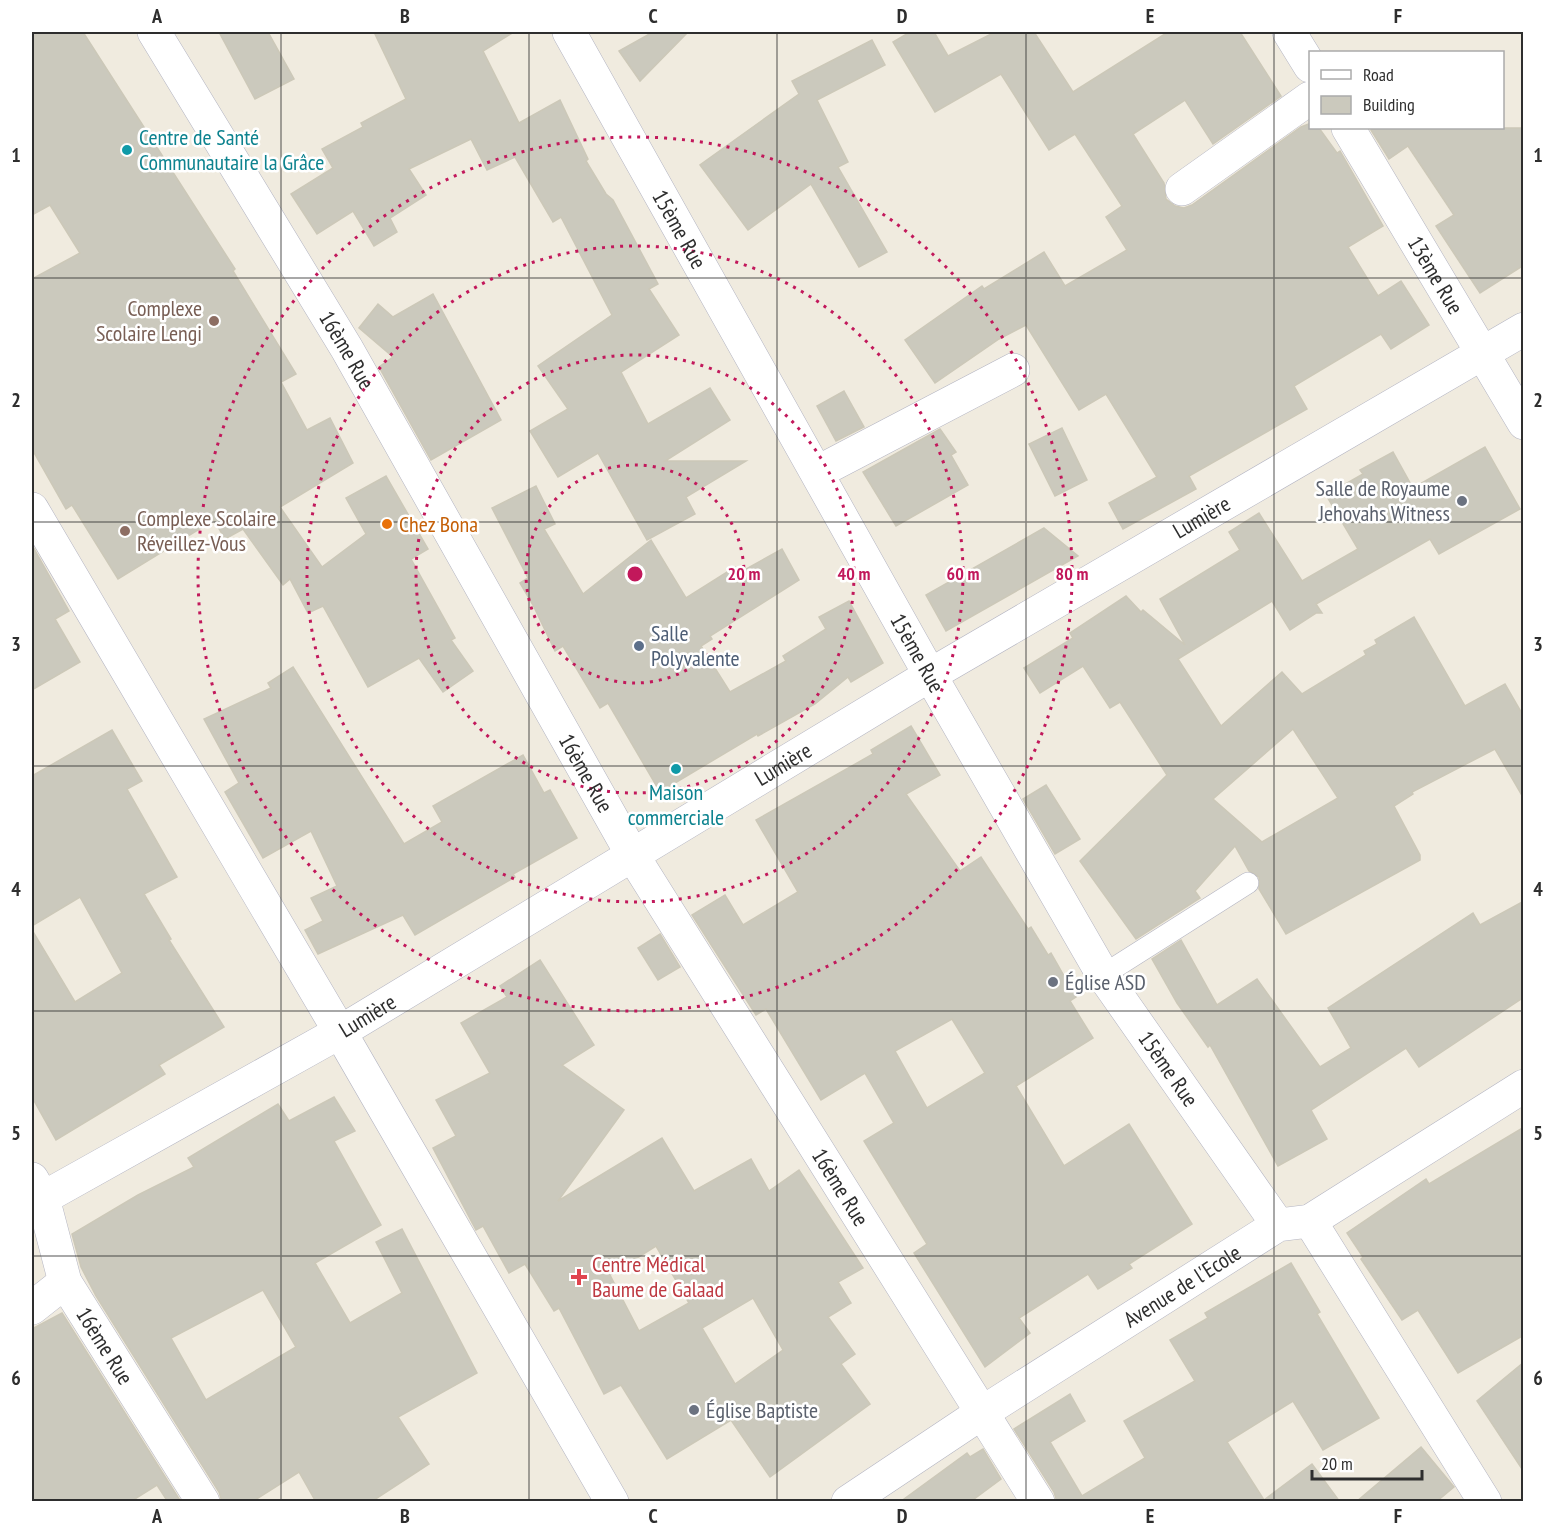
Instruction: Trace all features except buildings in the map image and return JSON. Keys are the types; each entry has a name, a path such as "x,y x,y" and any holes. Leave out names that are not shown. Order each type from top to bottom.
{"street":[{"name":"16ème Rue","path":"154,32 347,349 633,856 980,1413 1038,1502"},
{"name":"15ème Rue","path":"569,32 930,675 1103,975 1278,1225"},
{"path":"1289,32 1309,63"},
{"path":"1182,189 1309,99"},
{"name":"13ème Rue","path":"1349,129 1524,423"},
{"name":"Lumière","path":"37,1188 340,1032 930,675 1524,329"},
{"path":"818,472 1013,370"},
{"path":"32,509 340,1032 612,1502"},
{"name":"Avenue de l'Ecole","path":"848,1502 980,1413 1278,1225 1310,1221 1524,1086"},
{"name":"16ème Rue","path":"37,1188 65,1282 202,1502"},
{"path":"1310,1221 1485,1502"},
{"path":"32,1308 65,1282"}],"lane":[{"path":"1103,975 1248,883"}],"place":[{"name":"Centre de Santé Communautaire la Grâce","path":"127,150"},
{"name":"Complexe Scolaire Lengi","path":"214,321"},
{"name":"Salle de Royaume Jehovahs Witness","path":"1462,501"},
{"name":"Chez Bona","path":"387,524"},
{"name":"Complexe Scolaire Réveillez-Vous","path":"125,531"},
{"name":"Salle Polyvalente","path":"639,646"},
{"name":"Maison commerciale","path":"676,769"},
{"name":"Église ASD","path":"1053,982"},
{"name":"Centre Médical Baume de Galaad","path":"579,1277"},
{"name":"Église Baptiste","path":"694,1410"}]}
